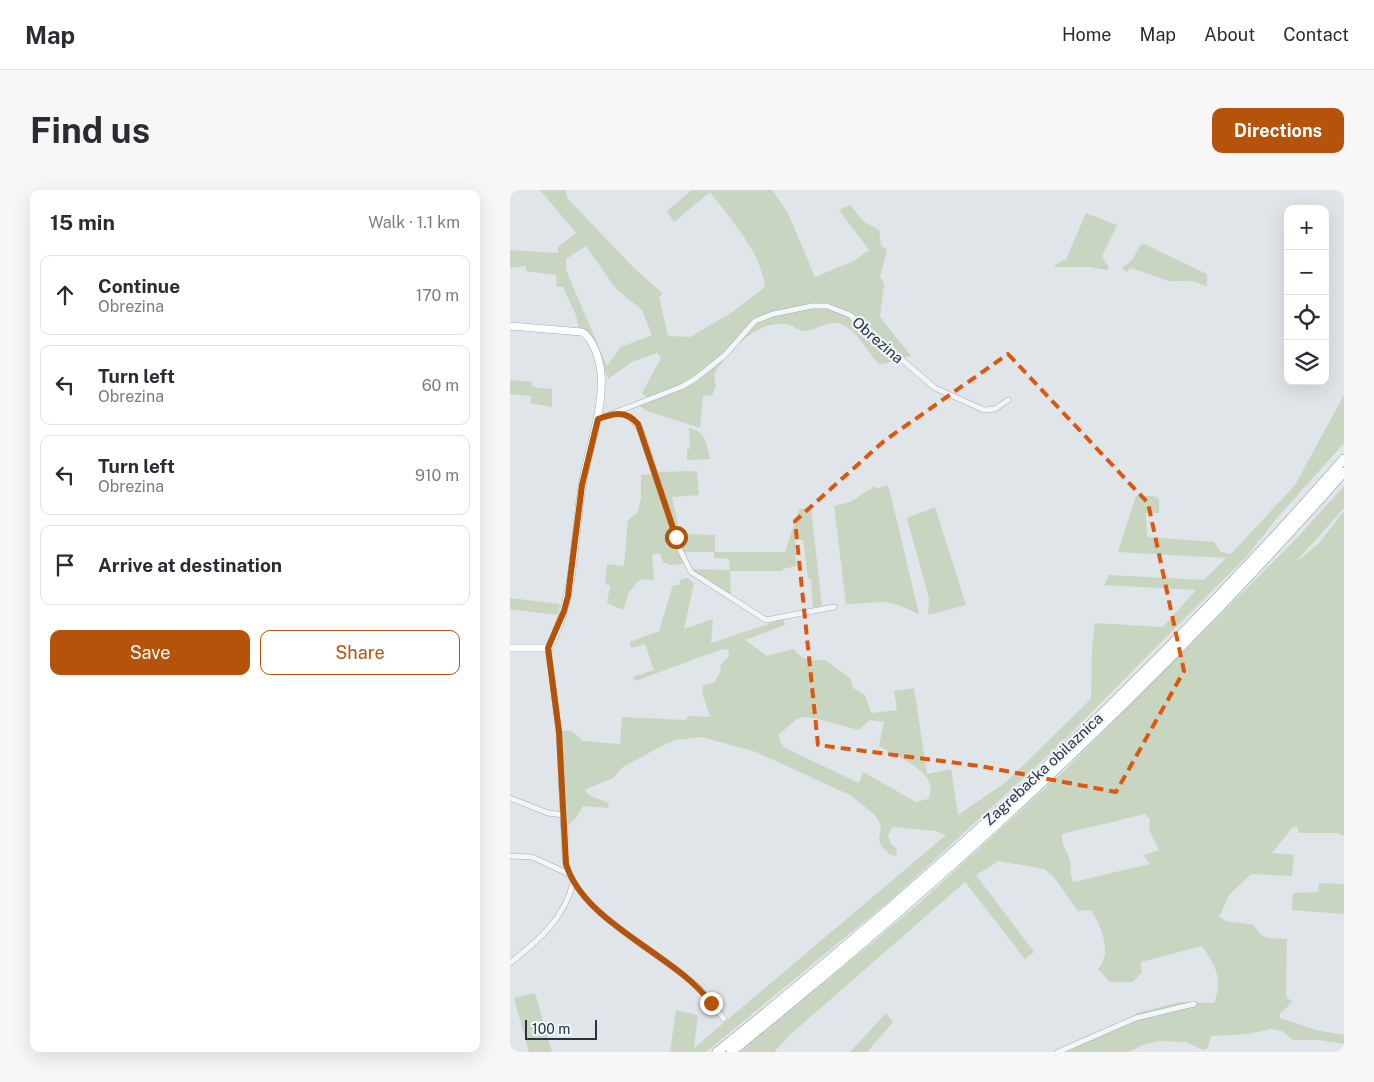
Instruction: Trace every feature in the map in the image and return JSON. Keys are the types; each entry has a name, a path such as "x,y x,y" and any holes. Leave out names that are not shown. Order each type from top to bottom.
{"highway":[{"name":"Zagrebačka obilaznica","path":"717,1052 888,910 1024,789 1205,610 1344,459"},
{"name":"Zagrebačka obilaznica","path":"731,1052 896,916 1030,796 1197,631 1344,472"}],"street":[{"name":"Obrezina","path":"598,419 681,387 703,374 725,355 755,321 773,314 812,306 827,306 850,316 935,388 984,410 995,409 1008,400"},
{"path":"510,326 578,331 586,334 597,356 601,374 598,419 582,485 568,596 564,611 548,648 559,732 565,858 569,874 573,883 621,929 699,988 724,1019"},
{"path":"616,412 630,417 641,430 680,550 691,572 766,620 834,607"},
{"path":"510,648 548,648"},
{"path":"510,798 548,813 564,815"},
{"path":"510,856 532,857 569,874"},
{"path":"510,964 549,929 560,915 573,883"},
{"path":"1058,1052 1136,1018 1194,1004"}],"highlighted area":[{"path":"1008,354 1148,503 1184,671 1116,792 980,766 818,745 795,521 884,441"}],"green space":[{"path":"540,190 565,190 568,199 631,265 663,294 659,297 668,336 690,337 731,313 765,287 758,261 736,225 710,192 674,222 667,211 692,190 772,190 788,213 815,277 854,261 869,250 839,210 850,205 863,221 879,230 881,245 887,250 880,276 884,284 880,317 911,356 879,364 849,328 838,323 803,331 789,325 777,324 766,326 745,338 714,374 716,387 712,395 703,396 700,428 647,411 640,406 649,400 642,393 661,358 657,353 632,362 608,379 590,334 579,329 576,315 563,287 557,287 556,275 526,271 526,266 510,268 510,250 558,253 558,247 576,233","holes":["586,246 616,289 642,310 652,335 621,347 607,366 566,270 566,259"]},
{"path":"1086,213 1117,225 1102,256 1109,268 1106,270 1090,267 1055,267 1055,265 1066,259"},
{"path":"1144,244 1207,274 1207,286 1191,281 1169,281 1131,268 1127,272 1122,268 1132,260 1141,245"},
{"path":"510,380 532,382 532,387 552,389 552,407 530,403 531,396 510,394"},
{"path":"1344,395 1344,443 1277,518 1247,556 1055,749 894,897 706,1052 670,1052 676,1010 698,1015 694,1048 946,835 935,831 893,827 888,835 891,844 897,849 896,856 889,854 881,845 879,839 881,826 876,816 852,796 756,752 702,737 675,740 623,767 613,778 585,790 589,795 609,804 608,808 583,806 575,819 568,825 561,731 572,731 583,741 620,744 622,717 686,720 688,716 710,717 702,692 703,686 715,682 721,670 720,666 729,656 728,649 720,650 635,681 633,677 654,670 645,644 631,648 630,642 659,631 673,585 679,585 680,580 688,578 694,583 684,629 713,619 711,643 783,619 785,625 745,640 767,656 794,649 808,660 825,660 851,679 853,688 865,695 871,713 897,710 894,691 914,688 927,774 951,769 958,815 1006,782 1091,699 1092,646 1095,623 1163,627 1196,590 1104,585 1109,575 1204,580 1226,558 1118,552 1136,496 1154,496 1159,499 1159,513 1146,513 1147,537 1214,542 1221,552 1231,554 1295,485","holes":["803,717 814,718 859,730 870,720 884,722 879,746 915,766 923,774 929,781 931,790 928,799 916,802 863,772 859,783 783,747 778,735 797,719"]},
{"path":"689,428 702,435 710,459 687,460 687,449 690,449"},
{"path":"697,471 699,495 672,497 680,534 715,535 715,552 785,552 799,509 811,508 822,606 813,608 811,579 808,579 803,540 795,540 796,566 783,569 782,571 730,571 731,595 690,569 730,570 729,559 714,558 714,552 683,552 656,472"},
{"path":"652,474 683,564 669,565 668,563 663,563 660,553 652,555 654,580 639,580 629,592 623,610 607,603 610,586 605,584 607,564 624,566 628,520 638,512 641,497 641,475"},
{"path":"887,485 919,614 885,602 846,604 834,506 850,502 875,486 877,489"},
{"path":"1344,486 1344,508 1294,564 1319,543 1344,511 1344,836 1336,833 1298,833 1298,827 1293,827 1272,853 1294,855 1292,876 1251,874 1229,895 1219,917 1226,921 1254,925 1260,934 1268,938 1287,939 1286,996 1292,1002 1280,1014 1280,1018 1316,1030 1344,1035 1344,1044 1319,1040 1293,1040 1282,1031 1271,1029 1248,1034 1212,1036 1208,1048 1203,1050 1186,1042 1159,1041 1145,1044 1129,1052 1062,1052 1133,1018 1137,1013 1180,1002 1214,1003 1218,987 1217,973 1202,946 1141,962 1142,973 1132,982 1110,982 1098,969 1105,955 1104,939 1091,910 1078,911 1053,876 1044,869 999,861 976,875 1034,952 1025,959 965,882 792,1033 774,1052 740,1052 915,907 1064,771 1298,537","holes":["1145,814 1150,819 1149,830 1159,850 1143,855 1150,864 1073,882 1062,834"]},
{"path":"935,507 966,605 928,615 929,599 907,518"},
{"path":"510,598 560,604 557,615 510,609"},
{"path":"1319,883 1344,884 1344,914 1292,910 1293,893 1318,892"},
{"path":"535,993 552,1052 529,1052 514,998"},
{"path":"886,1013 893,1022 867,1052 850,1052"}],"route":[{"path":"676,537 638,424 630,417 616,412 598,419 582,485 568,596 552,643 548,648 559,732 566,864 573,883 598,909 632,938 699,988 711,1003"}]}
